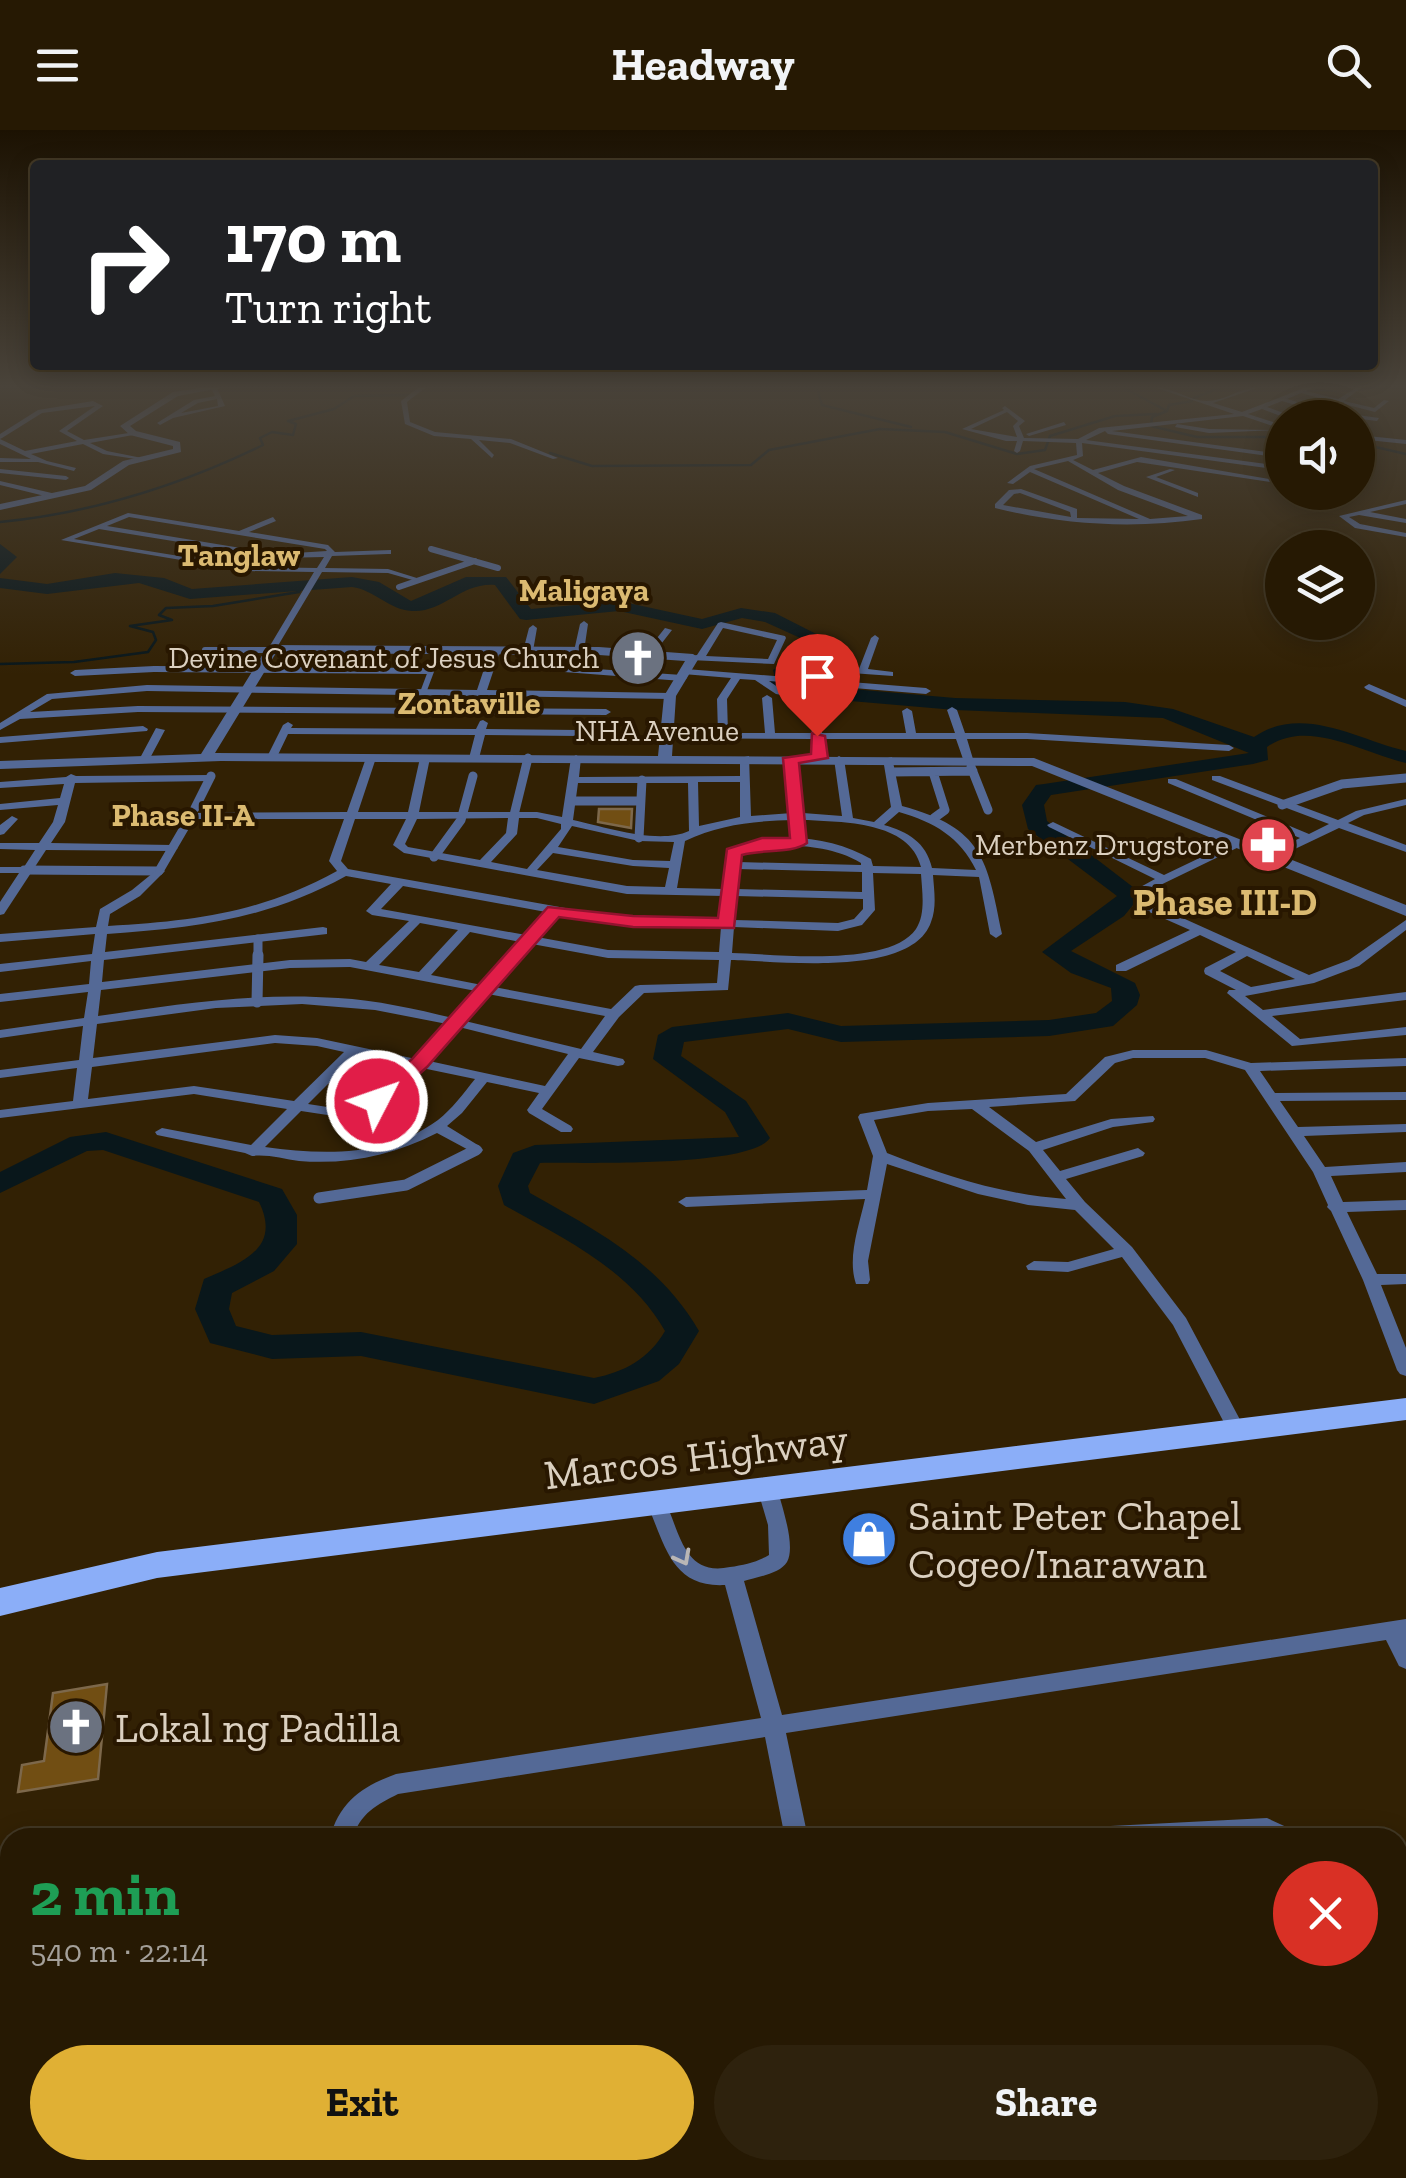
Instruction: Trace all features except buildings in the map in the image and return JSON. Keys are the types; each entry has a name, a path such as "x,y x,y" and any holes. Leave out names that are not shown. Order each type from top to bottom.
{"main road":[{"name":"Marcos Highway","path":"0,1602 157,1566 1406,1409"}],"street":[{"path":"0,484 53,496"},
{"path":"38,491 54,484"},
{"path":"3,505 96,484"},
{"path":"1062,484 1154,522"},
{"path":"1074,517 1074,511 1021,491 1012,492 998,506 1022,511 1124,524 1199,517 1114,484"},
{"path":"1166,484 1195,495"},
{"path":"1406,505 1384,504 1343,518 1406,535"},
{"path":"1353,512 1406,521"},
{"path":"206,757 315,580 327,558 328,547 128,515 65,540 315,580 388,572 416,580"},
{"path":"159,569 273,518"},
{"path":"98,526 278,556 327,558 388,552"},
{"path":"95,552 107,547"},
{"path":"430,550 498,568"},
{"path":"399,587 475,561"},
{"path":"578,651 584,624"},
{"path":"554,669 690,666 740,650 772,662 782,638 720,625 690,666 670,696 666,758"},
{"path":"528,651 533,628"},
{"path":"648,654 668,630"},
{"path":"740,650 752,630"},
{"path":"862,672 875,638"},
{"path":"811,682 835,642"},
{"path":"205,650 648,654 737,676 926,691"},
{"path":"424,690 439,650"},
{"path":"472,710 483,690 495,650"},
{"path":"820,668 890,674"},
{"path":"75,673 430,671"},
{"path":"723,736 722,699 737,676"},
{"path":"756,677 780,692 812,698 820,758"},
{"path":"1369,687 1406,704"},
{"path":"0,727 50,696 147,688 483,690 670,696"},
{"path":"767,698 770,736"},
{"path":"14,716 97,707 606,712"},
{"path":"272,758 297,710"},
{"path":"474,758 485,710"},
{"path":"907,710 912,736"},
{"path":"952,710 988,810"},
{"path":"0,740 143,729"},
{"path":"145,758 160,730"},
{"path":"285,731 579,733"},
{"path":"666,736 960,736 1229,748"},
{"name":"NHA Avenue","path":"0,765 206,757 839,758 890,765 1034,762 1080,777 1406,912"},
{"path":"344,872 336,861 371,758"},
{"path":"425,758 413,816 399,847 434,857 627,890 869,896"},
{"path":"482,865 511,834 528,758"},
{"path":"529,873 552,849 566,825 576,758"},
{"path":"745,758 746,818"},
{"path":"791,758 799,818 798,843"},
{"path":"839,758 848,820"},
{"path":"897,808 890,765 933,772 970,765"},
{"path":"933,772 946,810 934,818"},
{"path":"434,857 466,815 472,776"},
{"path":"0,785 71,778 211,777 160,871 136,893 104,912 95,957 80,1104"},
{"path":"0,911 59,822 71,778"},
{"path":"1216,778 1334,826 1406,849"},
{"path":"1282,805 1319,788 1350,781 1406,778"},
{"path":"573,780 746,779"},
{"path":"639,838 642,780"},
{"path":"693,780 694,830"},
{"path":"1172,781 1309,838"},
{"path":"570,800 640,801"},
{"path":"0,807 65,801"},
{"path":"1272,856 1384,804 1406,802"},
{"path":"897,808 954,828 973,848 984,874 996,934"},
{"path":"876,826 897,808"},
{"path":"191,815 544,816 566,825 639,838 680,839 694,830 746,818 848,820 876,826 914,842 924,856 931,915 921,932 894,948 861,960 608,954 372,911 400,882"},
{"path":"0,832 12,818"},
{"path":"1052,825 1164,879"},
{"path":"670,892 672,865 680,839"},
{"path":"0,938 254,914 308,896 344,872 633,922 727,924 838,927 858,922 869,910 867,861 840,847 798,843 743,846 734,852 727,924 723,987 644,988 614,1014 545,1090 534,1110 566,1129"},
{"path":"1239,843 1141,890 1152,908 1309,980"},
{"path":"0,846 172,848"},
{"path":"552,849 672,865"},
{"path":"732,865 984,874"},
{"path":"0,870 160,871"},
{"path":"0,1114 194,1090 334,1112 377,1101 420,1063 554,911"},
{"path":"254,914 260,968 258,1002"},
{"path":"369,966 417,920"},
{"path":"1406,924 1354,963 1309,980 1234,993 1297,1043 1406,1030"},
{"path":"423,976 466,929"},
{"path":"0,968 323,931"},
{"path":"1120,968 1198,931"},
{"path":"1244,952 1210,971 1249,992"},
{"path":"0,998 321,963 369,966 614,1014"},
{"path":"1259,1014 1406,996"},
{"path":"0,1034 258,1002 343,1002 618,1062"},
{"path":"0,1074 274,1039 354,1050 545,1090"},
{"path":"1291,1065 1297,1043"},
{"path":"252,1152 354,1050"},
{"path":"862,1280 860,1261 880,1156 865,1117 974,1103 1070,1098 1110,1060 1133,1054 1206,1054 1250,1068 1406,1062"},
{"path":"1250,1068 1321,1172 1371,1280 1406,1370"},
{"path":"162,1132 294,1159 364,1156 438,1127 484,1077"},
{"path":"1273,1097 1406,1096"},
{"path":"974,1103 1034,1148 1079,1204 1126,1251 1180,1322 1238,1430"},
{"path":"1034,1148 1111,1123 1148,1120"},
{"path":"438,1127 476,1150"},
{"path":"1294,1132 1406,1128"},
{"path":"171,1148 186,1137"},
{"path":"318,1198 406,1184 476,1150"},
{"path":"1059,1176 1138,1154"},
{"path":"880,1156 942,1182 1040,1203 1079,1204"},
{"path":"1321,1172 1406,1166"},
{"path":"686,1202 875,1194"},
{"path":"1335,1206 1406,1205"},
{"path":"1034,1266 1068,1268 1126,1251"},
{"path":"1371,1280 1406,1278"},
{"path":"658,1504 688,1572 701,1579 732,1576 771,1564 778,1558 778,1525 768,1492"},
{"path":"732,1576 774,1726 795,1828"},
{"path":"345,1828 354,1809 370,1794 396,1784 1399,1629 1406,1660"}],"waterway":[{"path":"0,522 69,512 171,484"},
{"path":"0,549 9,557 0,569"},
{"path":"0,583 47,589 139,578 164,582 190,594 352,582 373,586 400,603 418,606 472,580 500,580 526,615 619,606 702,624 741,613 769,617 817,639 804,658 780,674"},
{"path":"0,664 74,662 148,652 156,640 153,632 130,626 172,620 159,615 166,608 213,606 299,592 304,584"},
{"path":"778,683 804,691 955,704 1125,708 1166,713 1256,745"},
{"path":"1256,745 1272,733 1290,728 1309,729 1406,757"},
{"path":"0,1184 81,1143 106,1141 209,1179 271,1196 281,1215 281,1244 262,1264 216,1287 212,1309 222,1335 272,1347 361,1344 594,1391 623,1384 657,1365 682,1331 669,1308 632,1269 515,1198 513,1186 524,1159 535,1154 718,1149 748,1144 755,1138 736,1107 667,1059 672,1035 788,1021 841,1034 1049,1028 1104,1020 1124,1005 1127,995 1122,983 1080,968 1055,952 1116,911 1130,894 1036,824 1033,805 1044,790 1261,756 1256,745"}],"place":[{"name":"Devine Covenant of Jesus Church","path":"638,658"},
{"name":"Merbenz Drugstore","path":"1268,845"},
{"name":"Saint Peter Chapel Cogeo/Inarawan","path":"869,1539"},
{"name":"Lokal ng Padilla","path":"76,1727"}],"district":[{"name":"Tanglaw","path":"239,555"},
{"name":"Maligaya","path":"584,590"},
{"name":"Zontaville","path":"469,703"},
{"name":"Phase II-A","path":"183,815"},
{"name":"Phase III-D","path":"1225,902"}],"route":[{"path":"377,1101 420,1063 554,911 633,922 727,924 734,852 762,843 798,843 799,818 791,758 820,758 817,736"}]}
